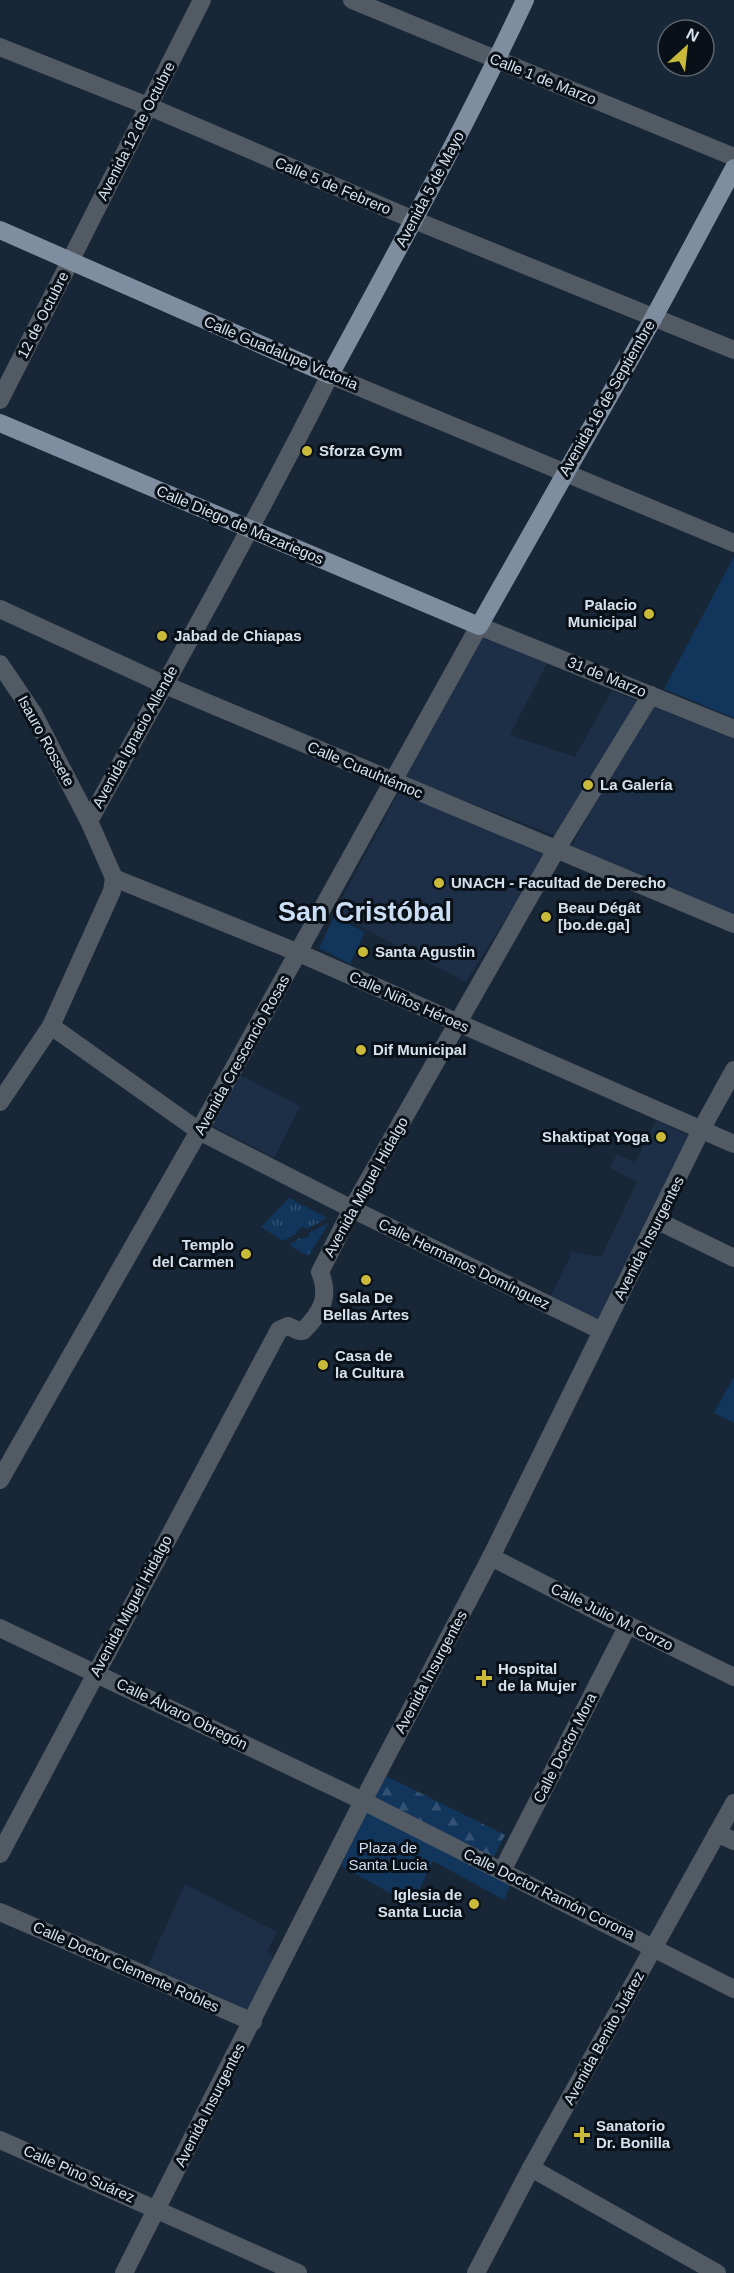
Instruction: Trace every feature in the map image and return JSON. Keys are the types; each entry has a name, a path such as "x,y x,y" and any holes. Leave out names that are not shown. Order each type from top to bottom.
{"main road":[{"name":"Avenida 5 de Mayo","path":"330,375 497,61 525,0"},
{"name":"Avenida 16 de Septiembre","path":"479,626 654,317 734,168"},
{"name":"Calle Guadalupe Victoria","path":"0,230 330,375"},
{"name":"Calle Diego de Mazariegos","path":"0,423 479,626"}],"street":[{"name":"Avenida 12 de Octubre","path":"70,261 202,0"},
{"name":"Calle 1 de Marzo","path":"352,0 734,157"},
{"name":"Calle 5 de Febrero","path":"0,47 148,106 414,220 734,350"},
{"name":"12 de Octubre","path":"0,400 70,261"},
{"name":"Calle Guadalupe Victoria","path":"330,375 734,543"},
{"name":"Avenida Ignacio Allende","path":"114,878 89,821 165,685 330,375"},
{"name":"Calle Cuauhtémoc","path":"0,609 165,685 734,924"},
{"name":"31 de Marzo","path":"479,626 734,729"},
{"name":"Avenida Crescencio Rosas","path":"0,1480 200,1131 479,626"},
{"name":"Isauro Rossete","path":"0,664 33,713 89,821"},
{"name":"Avenida Miguel Hidalgo","path":"0,1854 279,1330 288,1326 303,1331 325,1303 325,1286 320,1272 352,1209 556,850 651,695"},
{"name":"Calle Niños Héroes","path":"114,878 299,953 734,1144"},
{"path":"0,1102 51,1026 112,891 114,878"},
{"name":"Calle Hermanos Domínguez","path":"51,1026 200,1131 352,1209 602,1331"},
{"name":"Avenida Insurgentes","path":"124,2273 363,1801 491,1557 701,1130 734,1070"},
{"path":"658,1221 734,1258"},
{"name":"Calle Julio M. Corzo","path":"491,1557 612,1619 628,1624 734,1677"},
{"name":"Calle Doctor Mora","path":"501,1871 628,1624"},
{"name":"Calle Álvaro Obregón","path":"0,1628 363,1801"},
{"name":"Calle Doctor Ramón Corona","path":"363,1801 734,1989"},
{"name":"Avenida Benito Juárez","path":"476,2273 531,2168 734,1803"},
{"path":"717,1833 734,1841"},
{"name":"Calle Doctor Clemente Robles","path":"0,1912 253,2022"},
{"name":"Calle Pino Suárez","path":"0,2140 157,2208 298,2273"},
{"path":"531,2168 717,2273"}],"shaded area":[{"path":"482,632 549,659 510,735 575,757 612,690 638,702 598,769 554,835 403,777"},
{"path":"648,695 734,734 734,918 572,846"},
{"name":"UNACH - Facultad de Derecho","path":"400,790 546,854 466,982 334,913"},
{"path":"236,1073 300,1106 274,1158 209,1124"},
{"path":"656,1120 689,1136 599,1322 550,1298 572,1252 601,1257 637,1182 610,1168 617,1154 635,1162"},
{"path":"185,1884 277,1932 267,1952 275,1959 247,2012 148,1966"}],"green space":[{"path":"734,556 734,718 664,689"},
{"path":"334,917 365,932 350,964 319,948"},
{"path":"289,1198 327,1218 307,1229 303,1227 297,1230 296,1234 283,1241 261,1227"},
{"path":"329,1223 308,1256 289,1245 300,1238 308,1237 310,1232"},
{"path":"734,1376 734,1423 714,1413"},
{"path":"382,1774 505,1835 491,1862 372,1802"},
{"name":"Plaza de Santa Lucia","path":"366,1809 510,1885 504,1900 433,1861 412,1905 341,1866"}],"place":[{"name":"Sforza Gym","path":"307,451"},
{"name":"Palacio Municipal","path":"649,614"},
{"name":"Jabad de Chiapas","path":"162,636"},
{"name":"La Galería","path":"588,785"},
{"name":"UNACH - Facultad de Derecho","path":"439,883"},
{"name":"Beau Dégât [bo.de.ga]","path":"546,917"},
{"name":"Santa Agustin","path":"363,952"},
{"name":"Dif Municipal","path":"361,1050"},
{"name":"Shaktipat Yoga","path":"661,1137"},
{"name":"Templo del Carmen","path":"246,1254"},
{"name":"Sala De Bellas Artes","path":"366,1280"},
{"name":"Casa de la Cultura","path":"323,1365"},
{"name":"Hospital de la Mujer","path":"484,1678"},
{"name":"Iglesia de Santa Lucia","path":"474,1904"},
{"name":"Sanatorio Dr. Bonilla","path":"582,2135"}],"district":[{"name":"San Cristóbal","path":"365,912"}]}
